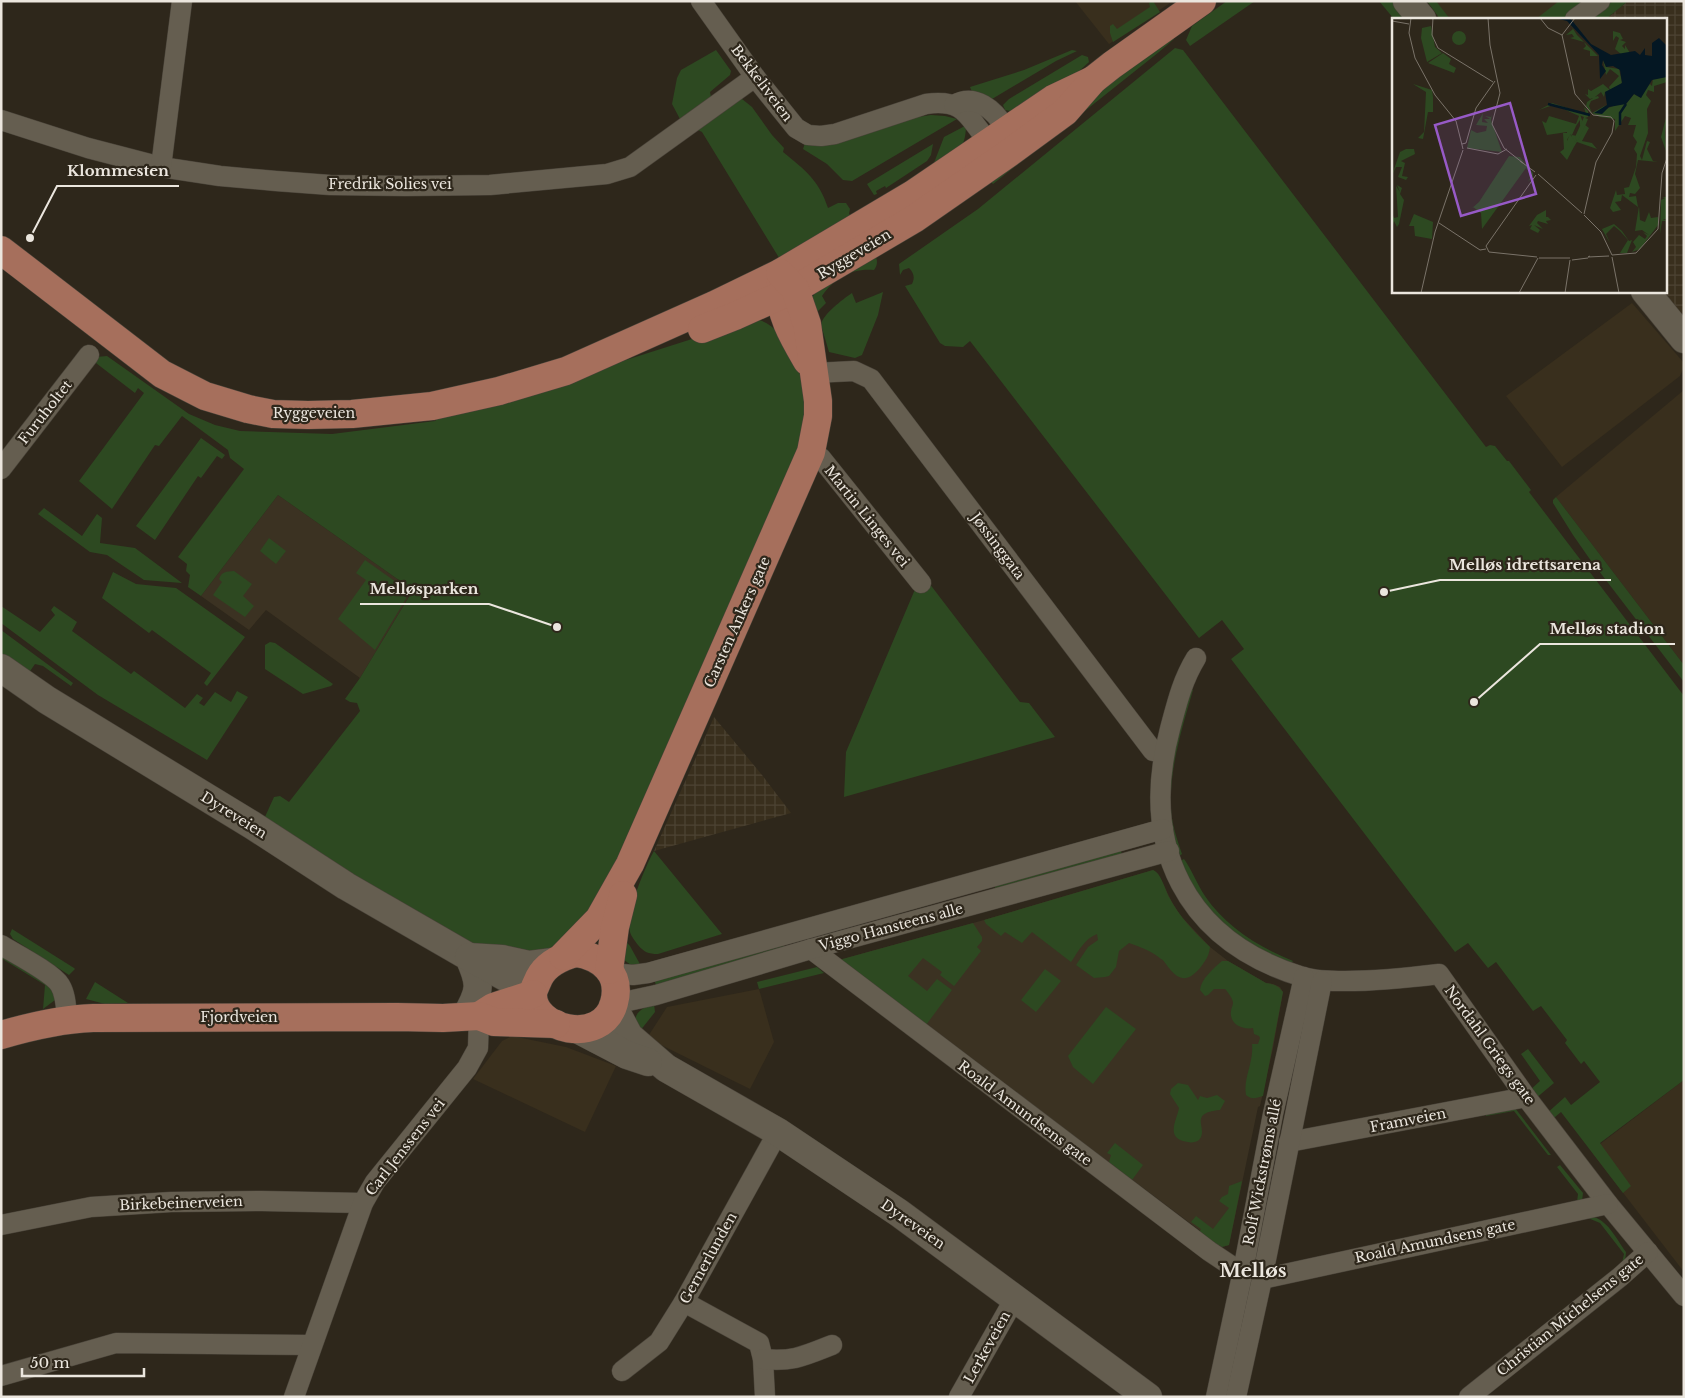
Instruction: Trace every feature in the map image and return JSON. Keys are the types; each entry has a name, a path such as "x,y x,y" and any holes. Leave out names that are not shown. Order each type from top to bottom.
{"main road":[{"name":"Ryggeveien","path":"1,250 162,374 205,396 273,414 352,414 432,406 499,391 581,365 682,337 735,316 785,286 913,194 1001,142 1052,99 1093,80 1202,1"},
{"name":"Carsten Ankers gate","path":"558,959 599,919 630,864 811,452 818,416 814,373 788,329 785,286"},
{"name":"Carsten Ankers gate","path":"610,971 615,927 630,864"},
{"path":"576,953 589,955 600,961 610,971 615,983 614,1005 605,1019 593,1027 568,1027 544,1016 537,1008 534,991 541,974 558,959 576,953"},
{"name":"Fjordveien","path":"473,1016 493,1006 534,991"},
{"name":"Fjordveien","path":"1,1036 67,1019 444,1018 473,1016 494,1022 568,1027"}],"street":[{"path":"161,167 182,1"},
{"name":"Bekkeliveien","path":"701,1 755,77 796,128 808,135 835,134 926,104 940,102 954,105 962,100 970,100 989,107 1001,142"},
{"path":"1407,1 1421,18"},
{"path":"1576,18 1600,1"},
{"name":"Fredrik Solies vei","path":"1,120 88,148 161,167 220,176 330,185 490,185 607,174 630,168 755,77"},
{"path":"1646,292 1684,339"},
{"name":"Furuholtet","path":"1,469 89,355"},
{"name":"Jøssinggata","path":"814,373 854,371 871,379 1153,751 1164,754"},
{"name":"Martin Linges vei","path":"811,452 821,458 921,583"},
{"name":"Nordahl Griegs gate","path":"1196,658 1183,681 1164,754 1160,797 1162,829 1168,851 1180,883 1192,903 1210,926 1240,949 1267,964 1313,979 1380,981 1439,974 1526,1096 1608,1204 1684,1296"},
{"name":"Dyreveien","path":"1,668 47,700 252,825 346,886 518,984 534,991"},
{"name":"Viggo Hansteens alle","path":"610,971 633,975 648,973 1162,829"},
{"name":"Viggo Hansteens alle","path":"614,1005 656,995 811,949 1168,851"},
{"path":"1,945 56,980 66,1002 67,1019"},
{"name":"Roald Amundsens gate","path":"811,949 1204,1248 1243,1271"},
{"path":"470,957 478,977 478,990 474,1002 473,1016"},
{"name":"Dyreveien","path":"470,957 502,959 529,965 558,959"},
{"name":"Rolf Wickstrøms allé","path":"1236,1397 1289,1142 1313,979"},
{"name":"Rolf Wickstrøms allé","path":"1216,1397 1243,1271 1273,1114 1313,979"},
{"name":"Dyreveien","path":"614,1005 629,1036 666,1068 778,1132 899,1213 1148,1397"},
{"name":"Carl Jenssens vei","path":"294,1397 363,1202 375,1182 467,1068 478,1048 473,1016"},
{"name":"Dyreveien","path":"568,1027 627,1055 666,1068"},
{"name":"Framveien","path":"1289,1142 1526,1096"},
{"name":"Gernerlunden","path":"622,1371 659,1342 684,1302 778,1132"},
{"name":"Birkebeinerveien","path":"1,1225 91,1207 118,1205 226,1201 363,1202"},
{"name":"Roald Amundsens gate","path":"1262,1279 1608,1204"},
{"name":"Christian Michelsens gate","path":"1469,1397 1620,1277 1648,1252"},
{"name":"Lerkeveien","path":"959,1397 1015,1298"},
{"path":"684,1302 759,1343 763,1359 766,1397"},
{"path":"1,1376 116,1343 312,1345"},
{"path":"763,1359 781,1361 795,1359 832,1346"}],"shaded area":[{"path":"1075,1 1173,1 1109,44"},
{"path":"1427,1 1587,1 1565,18 1439,18"},
{"path":"1628,1 1684,1 1684,318 1663,292 1668,292 1668,18 1607,18"},
{"path":"1632,303 1684,363 1684,367 1680,376 1562,467 1506,396"},
{"path":"1684,390 1684,665 1556,497"},
{"path":"278,495 413,590 360,678 266,610 249,630 201,596"},
{"path":"714,717 791,813 654,851"},
{"path":"1153,870 1158,874 1180,915 1210,947 1228,961 1266,983 1280,987 1283,992 1273,1048 1260,1106 1258,1107 1229,1245 1222,1247 839,960 984,920"},
{"path":"759,989 774,1042 750,1089 647,1038 667,1007"},
{"path":"512,1036 566,1047 616,1066 585,1132 473,1079 502,1041"},
{"path":"1684,1080 1684,1272 1591,1151"}],"green space":[{"path":"1153,1 1160,12 1113,42 1110,26 1113,24 1117,29 1150,7 1149,3"},
{"path":"1227,1 1255,1 1190,46 1186,40 1192,26"},
{"path":"1379,1 1394,1 1408,18 1393,18"},
{"path":"1427,1 1436,1 1449,18 1439,18"},
{"path":"1559,1 1584,1 1585,3 1565,18 1537,18"},
{"path":"1613,1 1628,1 1607,18 1590,18"},
{"path":"1174,32 1174,39 1159,52 993,184 990,181"},
{"path":"1175,48 1183,50 1486,447 1490,445 1495,446 1509,461 1531,490 1529,492 1684,696 1684,1080 1600,1143 1631,1186 1623,1193 1561,1112 1549,1122 1545,1115 1565,1097 1571,1105 1600,1082 1584,1061 1581,1064 1565,1043 1567,1040 1541,1006 1533,1011 1496,962 1488,968 1468,943 1455,952 1231,659 1244,649 1222,620 1199,638 970,341 963,347 945,346 940,343 905,286 912,284 914,278 912,272 909,268 903,270 900,275 899,264 978,209"},
{"path":"716,50 731,71 730,75 710,92 711,97 680,119 672,104 677,78 681,70"},
{"path":"1072,50 1077,51 1056,61 992,99 972,92 970,87 1024,70"},
{"path":"1082,55 1088,57 1089,62 1076,74 1015,112 1005,110 1003,105 1009,99"},
{"path":"735,98 742,99 752,107 784,148 783,152 805,170 816,183 828,208 838,203 846,203 850,209 849,214 852,217 781,261 702,132 694,128"},
{"path":"931,115 957,119 852,181 843,180 827,164 803,149 805,143"},
{"path":"966,127 965,136 960,148 952,156 932,168 944,137"},
{"path":"933,144 931,155 927,161 886,188 885,186 876,191 877,194 874,195 867,184"},
{"path":"873,251 877,260 874,270 858,271 838,279 822,296 826,303 812,317 812,298 816,291"},
{"path":"883,292 878,315 862,355 855,358 829,352 821,325 829,312 852,293 856,303"},
{"path":"759,320 769,325 778,333 787,345 794,358 803,386 806,411 797,453 595,913 554,948 532,954 462,942 264,819 274,797 280,796 289,802 360,711 357,703 345,699 360,678 413,590 278,495 201,596 188,587 190,575 186,571 187,564 178,557 244,469 230,458 228,450 182,416 159,446 155,445 112,509 79,481 144,393 138,388 135,393 92,360 96,357 107,356 189,414 215,425 240,431 332,434 435,421 444,414 535,394 626,360"},
{"path":"201,438 225,455 222,459 217,456 201,478 198,476 155,540 136,526"},
{"path":"1556,497 1684,665 1684,682 1573,535 1553,503"},
{"path":"44,508 82,536 97,514 102,518 100,543 135,548 182,583 144,580 107,555 90,552 38,514"},
{"path":"269,538 286,551 276,564 260,551"},
{"path":"365,560 410,592 375,650 338,619 366,580 356,573"},
{"path":"234,571 252,584 243,596 254,606 245,617 213,595 222,582 219,579 221,575 225,572"},
{"path":"113,572 136,584 176,588 245,637 207,686 204,683 211,673 152,630 149,633 102,598"},
{"path":"926,579 1020,702 1029,703 1055,737 844,797 846,752 916,587"},
{"path":"1,606 40,632 55,615 51,610 54,606 77,622 72,631 131,674 134,671 185,708 197,694 203,698 199,703 204,706 215,692 231,702 237,691 248,697 207,760 98,695 1,623"},
{"path":"1,630 73,683 71,686 43,666 35,664 28,674 1,656"},
{"path":"270,642 275,643 333,684 303,694 265,669 265,645"},
{"path":"1191,689 1193,690 1181,734 1172,779 1172,821 1182,854 1179,856 1171,833 1170,766"},
{"path":"1121,849 1122,857 996,891 994,885"},
{"path":"654,851 722,934 658,954 646,952 638,945 630,932 630,914 641,879"},
{"path":"1184,859 1205,896 1223,917 1256,943 1293,961 1290,965 1244,940 1214,914 1201,899 1180,861"},
{"path":"1153,870 1161,878 1169,897 1182,917 1210,947 1204,963 1196,972 1188,977 1181,978 1177,976 1157,956 1146,949 1129,943 1119,951 1116,967 1109,976 1094,978 1076,965 1088,947 1098,940 1097,934 1085,942 1071,962 1032,932 1022,943 1005,932 1001,936 986,924 984,920"},
{"path":"973,923 982,937 982,941 977,947 981,951 954,986 940,975 942,972 923,958 908,976 927,991 937,979 952,990 926,1025 839,960"},
{"path":"12,929 75,969 69,975 13,939 10,934"},
{"path":"620,935 630,946 641,966 631,965 624,960"},
{"path":"783,943 785,950 657,987 654,980"},
{"path":"1,954 42,980 53,993 55,1000 43,1009 45,985 1,958"},
{"path":"1222,961 1228,961 1266,983 1280,988 1283,992 1263,1096 1248,1097 1245,1089 1252,1044 1258,1044 1259,1036 1254,1034 1253,1028 1241,1027 1234,1023 1231,1016 1233,1001 1225,989 1214,989 1205,996 1200,990 1205,978"},
{"path":"817,967 824,973 759,989 757,982"},
{"path":"1045,969 1061,981 1036,1012 1021,1000"},
{"path":"95,982 128,1003 105,1004 86,999"},
{"path":"654,1004 655,1012 636,1036 636,1016 642,1009"},
{"path":"1106,1007 1136,1029 1093,1084 1073,1067 1068,1056"},
{"path":"1528,1049 1554,1083 1535,1099 1529,1091 1540,1081 1521,1054"},
{"path":"1178,1083 1188,1085 1198,1100 1200,1096 1207,1098 1217,1095 1225,1101 1220,1110 1204,1114 1201,1118 1202,1136 1195,1142 1181,1140 1174,1133 1179,1108 1170,1094 1171,1089"},
{"path":"1515,1108 1551,1155 1548,1155 1514,1111 1486,1116 1486,1113"},
{"path":"1115,1143 1143,1165 1132,1180 1109,1162 1111,1155 1107,1153"},
{"path":"1560,1165 1583,1193 1582,1201 1577,1202 1578,1194 1557,1167"},
{"path":"1242,1181 1229,1245 1222,1247 1219,1245 1217,1247 1187,1225 1188,1223 1200,1231 1201,1229 1191,1222 1196,1216 1213,1229 1229,1208 1219,1201 1228,1194 1229,1186"},
{"path":"1594,1217 1604,1223 1616,1237 1626,1252 1625,1263 1622,1263 1624,1254 1600,1223 1588,1218"}],"place":[{"name":"Klommesten","path":"30,238"},
{"name":"Melløs idrettsarena","path":"1384,592"},
{"name":"Melløsparken","path":"557,627"},
{"name":"Melløs stadion","path":"1474,702"}],"district":[{"name":"Melløs","path":"1253,1270"}]}
